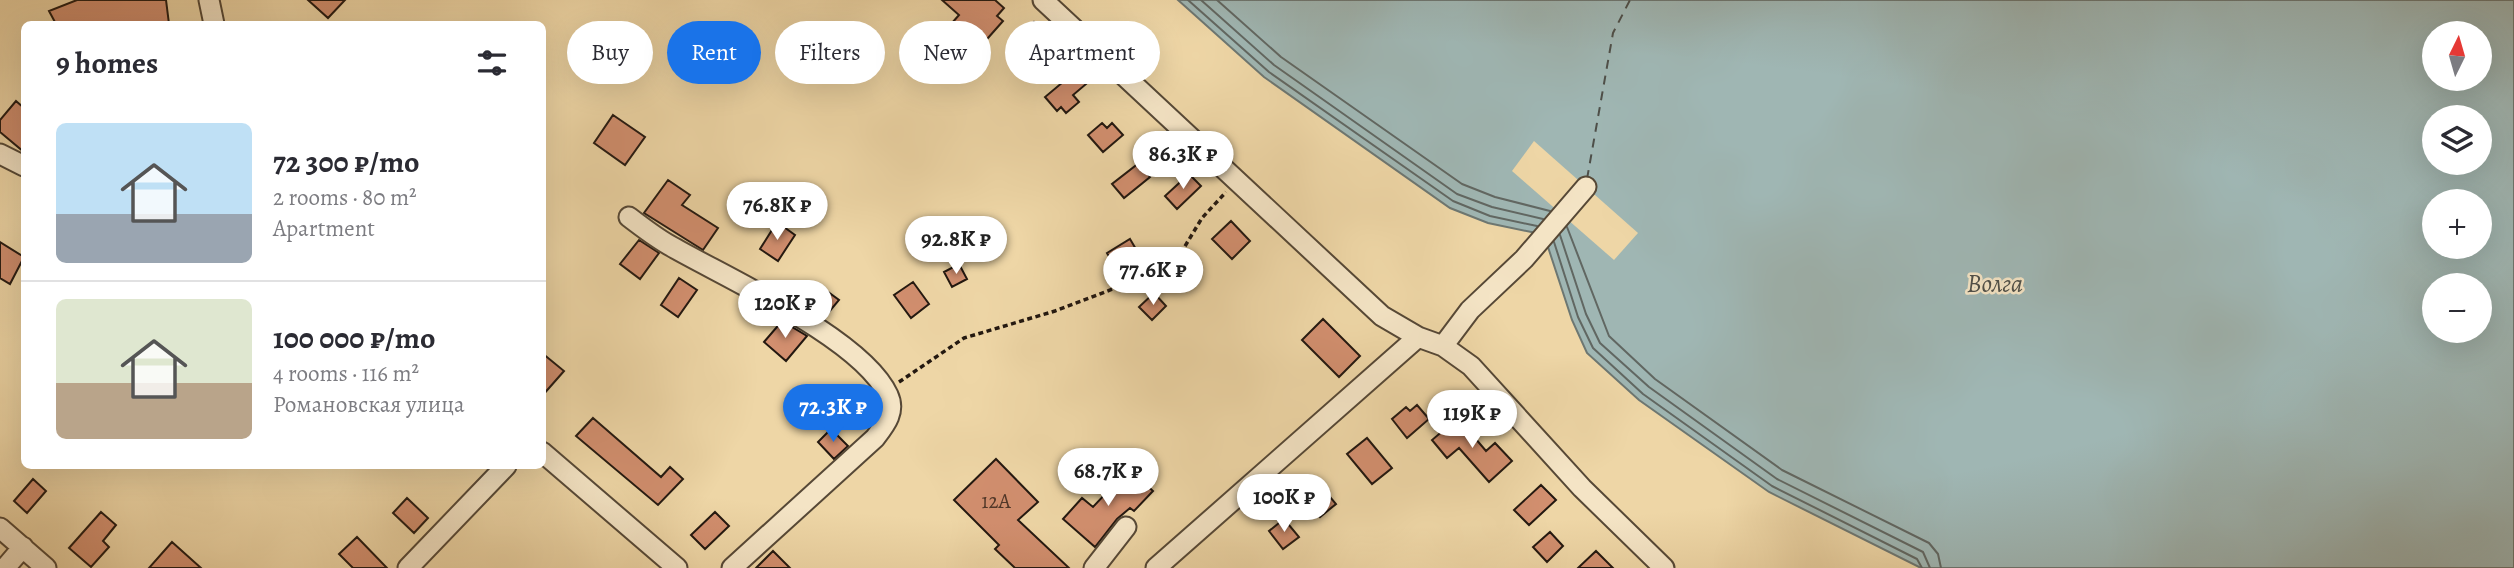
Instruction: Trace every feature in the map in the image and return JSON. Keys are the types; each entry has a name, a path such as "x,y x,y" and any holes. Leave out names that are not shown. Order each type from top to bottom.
{"street":[{"path":"209,0 213,21"},
{"path":"1043,0 1240,179 1382,316 1418,337 1443,346 1471,366 1582,488 1664,568"},
{"path":"0,154 21,164"},
{"path":"1443,346 1470,310 1524,259 1586,187"},
{"path":"629,217 665,243 817,328 872,373 886,391 891,408 888,421 876,438 732,568"},
{"path":"1156,568 1418,337"},
{"path":"546,455 677,568"},
{"path":"408,568 503,469"},
{"path":"1094,568 1126,527"},
{"path":"0,528 46,568"},
{"path":"5,568 23,548"}],"path":[{"path":"886,391 964,338 1079,303 1173,266 1202,218 1240,179"}],"water":[{"name":"Волга","path":"1178,0 2514,0 2514,568 1921,568 1769,492 1639,400 1587,353 1572,320 1547,244 1536,233 1488,223 1450,208 1264,77"}],"pier":[{"path":"1534,141 1638,233 1614,260 1512,171"}],"building":[{"path":"77,0 166,0 169,21 54,21 49,11"},
{"path":"308,0 345,0 328,18"},
{"path":"942,0 995,0 1004,8 997,16 1003,21 991,35 991,21 954,21 959,15"},
{"path":"1061,84 1086,84 1073,95 1079,102 1066,113 1061,107 1057,111 1045,97"},
{"path":"16,101 21,105 21,150 0,132 0,120"},
{"path":"613,115 645,137 625,165 594,143"},
{"path":"1102,123 1107,128 1112,123 1123,135 1103,152 1088,135"},
{"path":"1139,163 1150,177 1124,198 1112,184"},
{"path":"1189,174 1201,186 1177,209 1165,196"},
{"path":"668,180 690,195 682,205 718,228 703,250 644,213"},
{"path":"1231,221 1250,241 1232,259 1212,239"},
{"path":"777,222 795,235 778,261 760,249"},
{"path":"1130,239 1143,261 1119,274 1107,253"},
{"path":"639,240 659,253 640,279 620,264"},
{"path":"0,242 21,255 21,263 10,284 0,278"},
{"path":"959,264 967,279 952,287 944,272"},
{"path":"679,278 697,290 678,317 661,305"},
{"path":"913,282 929,304 911,318 894,295"},
{"path":"820,286 839,300 824,318 804,306"},
{"path":"1154,293 1166,306 1152,320 1139,307"},
{"path":"1323,319 1360,356 1339,377 1302,340"},
{"path":"782,321 807,336 786,361 764,342"},
{"path":"546,356 564,371 546,391"},
{"path":"1417,405 1429,419 1407,438 1392,419 1406,407 1410,411"},
{"path":"593,418 661,477 670,467 683,479 658,505 576,436"},
{"path":"1458,418 1486,451 1495,443 1512,461 1489,482 1459,448 1447,458 1432,440"},
{"path":"831,429 848,446 834,459 818,442"},
{"path":"1367,438 1392,468 1372,484 1347,454"},
{"path":"996,459 1038,502 1018,520 1069,568 1015,568 995,549 999,545 954,500"},
{"path":"1129,469 1153,491 1134,511 1130,508 1117,519 1095,547 1063,519 1082,498 1093,507"},
{"path":"33,479 46,491 27,513 14,501"},
{"path":"1320,485 1336,504 1320,517 1304,498"},
{"path":"1541,485 1556,500 1529,525 1514,510"},
{"path":"407,498 428,518 414,533 393,513"},
{"path":"101,512 116,525 103,541 109,547 91,567 69,548"},
{"path":"715,512 729,526 705,549 691,535"},
{"path":"1284,519 1299,537 1283,549 1269,531"},
{"path":"1550,532 1563,546 1547,562 1533,547"},
{"path":"357,537 387,568 353,568 339,554"},
{"path":"172,542 201,568 149,568"},
{"path":"773,551 790,568 756,568"},
{"path":"1596,551 1613,568 1578,568"}],"ferry route":[{"path":"1587,179 1613,33 1630,0"}]}
